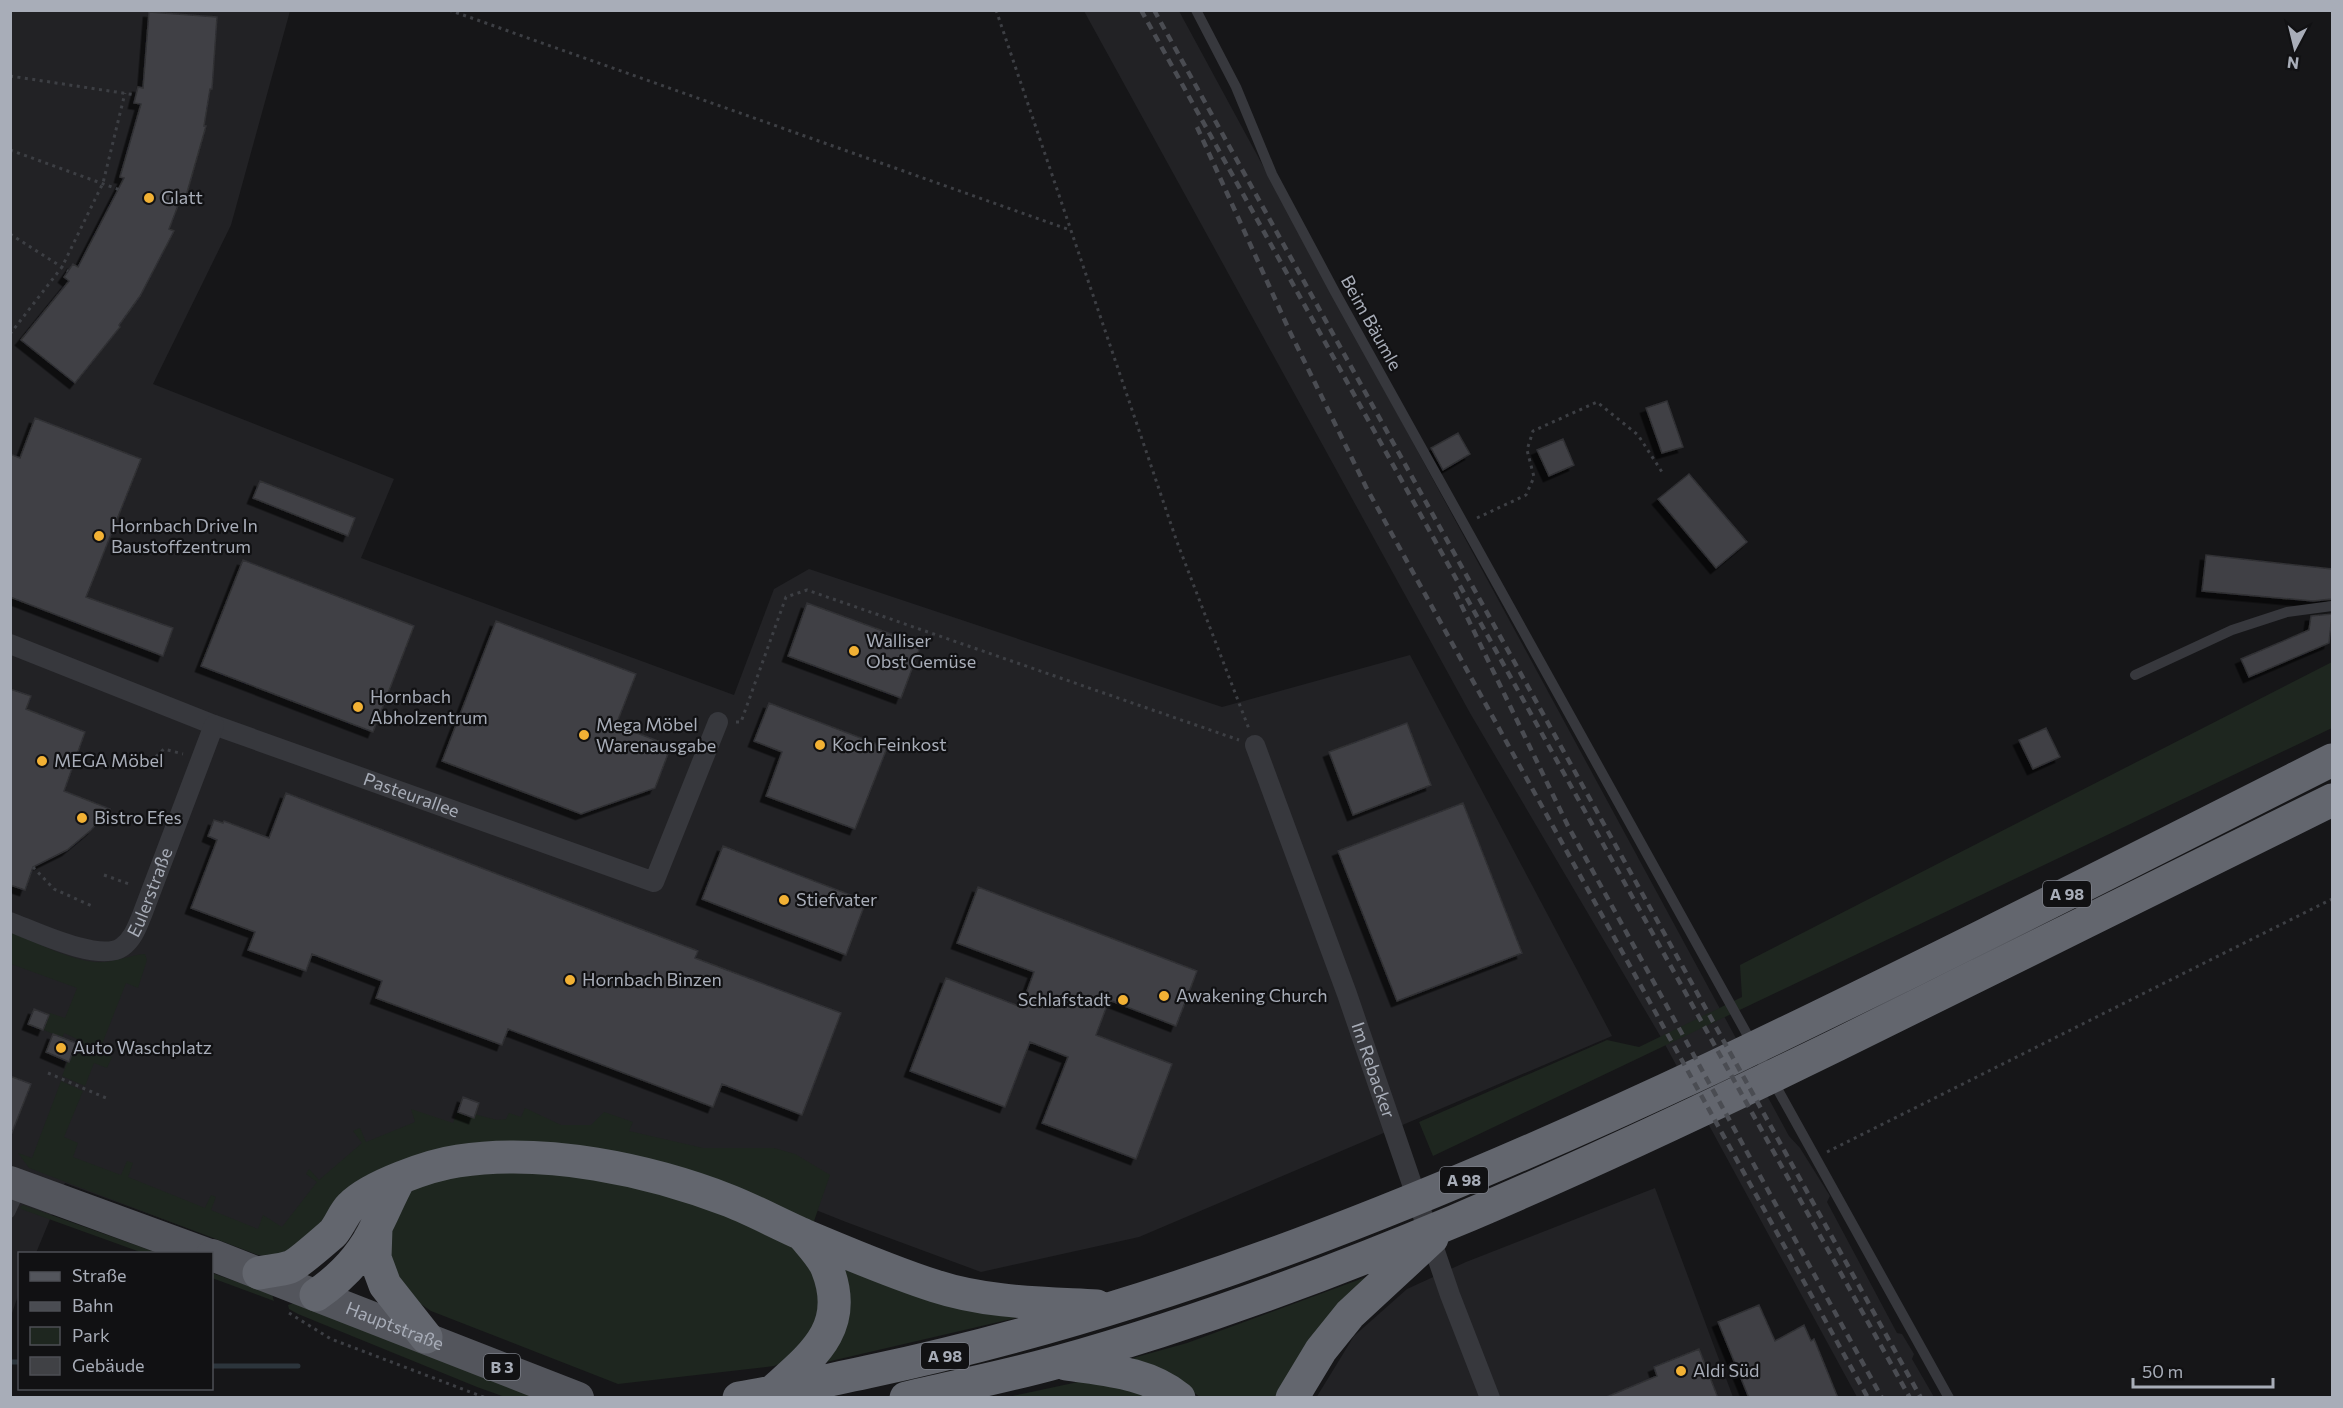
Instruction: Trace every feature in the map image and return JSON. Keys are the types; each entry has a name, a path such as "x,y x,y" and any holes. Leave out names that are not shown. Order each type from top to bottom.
{"highway":[{"name":"A 98","path":"755,1395 939,1357 1031,1334 1226,1272 1355,1224 1586,1127 1811,1020 2332,760"},
{"name":"A 98","path":"906,1398 1055,1362 1229,1308 1444,1227 1671,1126 2332,800"},
{"path":"316,1295 318,1279 333,1233 350,1207 369,1192 422,1169 458,1161 501,1158 586,1163 647,1175 690,1187 730,1201 802,1234 937,1287 978,1296 1020,1301 1117,1308"},
{"path":"316,1295 341,1277 376,1228 385,1204 399,1180"},
{"path":"1292,1398 1321,1350 1350,1314 1444,1227"},
{"path":"376,1228 375,1258 385,1285 426,1337"},
{"path":"259,1273 291,1266 333,1233"},
{"path":"755,1395 821,1345 830,1329 834,1300 826,1266 802,1234"},
{"path":"1055,1362 1138,1376 1157,1383 1179,1398"}],"main road":[{"path":"14,1194 201,1252"},
{"name":"Hauptstraße","path":"213,1255 578,1398"}],"street":[{"name":"Pasteurallee","path":"10,644 214,725 654,882 718,722"},
{"name":"Eulerstraße","path":"10,922 74,946 99,952 121,947 134,934 214,725"},
{"name":"Im Rebacker","path":"1255,745 1347,994 1450,1295 1490,1398"}],"lane":[{"name":"Beim Bäumle","path":"1196,10 1236,87 1277,183 1335,292 1949,1398"},
{"path":"2135,675 2232,630 2287,612 2332,606"}],"path":[{"path":"449,10 1070,230"},
{"path":"996,10 1177,542 1255,745"},
{"path":"10,76 136,95"},
{"path":"10,334 62,267 103,183 125,93"},
{"path":"10,150 120,190"},
{"path":"10,234 68,271"},
{"path":"1465,524 1526,495 1534,477 1527,450 1533,431 1597,402 1638,435 1662,472"},
{"path":"718,722 741,722 786,597 807,590 1255,745"},
{"path":"145,767 164,749 185,754"},
{"path":"33,867 54,889 92,906"},
{"path":"104,875 151,892"},
{"path":"1815,1159 2332,898"},
{"path":"48,1072 106,1098"},
{"name":"Hauptstraße","path":"287,1312 331,1339 486,1398"}],"shaded area":[{"path":"11,11 290,11 231,225 153,384 394,479 361,558 734,695 774,589 809,569 1222,707 1410,655 1612,1036 1139,1237 981,1272 846,1222 680,1156 259,1254 65,1183 36,1252 18,1252 18,1296 11,1316"},
{"path":"1084,11 1179,11 1789,1136 1800,1148 1830,1196 1827,1202 1897,1333 1902,1334 1914,1354 1912,1359 1934,1397 1857,1397 1662,1039 1470,713"},
{"path":"1655,1188 1733,1397 1316,1398 1354,1336 1407,1289 1466,1262"}],"green space":[{"path":"2332,662 2332,728 1433,1156 1419,1122 1607,1040 1639,1047 1742,997 1740,965"},
{"path":"10,932 56,952 93,962 145,954 147,960 138,988 126,983 99,1052 112,1057 107,1068 94,1063 85,1086 62,1076 77,1039 64,1033 62,1038 44,1030 50,1013 65,1018 77,988 11,964"},
{"path":"61,1081 83,1091 64,1137 78,1143 73,1157 121,1175 127,1161 133,1163 128,1177 205,1208 211,1195 216,1197 211,1210 258,1229 263,1215 282,1227 317,1182 306,1174 309,1169 319,1180 362,1143 353,1131 360,1128 366,1142 415,1122 411,1109 453,1123 458,1110 497,1120 506,1119 509,1113 521,1117 525,1108 561,1125 591,1125 604,1112 633,1122 629,1131 703,1148 774,1148 795,1154 830,1175 813,1224 480,1146 319,1238 273,1257 258,1255 29,1168 18,1153 32,1158"},
{"path":"462,1169 609,1176 757,1221 815,1264 822,1323 792,1359 774,1366 618,1384 431,1311 415,1300 395,1276 387,1239 411,1191"},
{"path":"23,1205 155,1252 140,1252 20,1207"},
{"path":"832,1263 1024,1316 818,1364"},
{"path":"213,1273 272,1294 274,1301 213,1278"},
{"path":"1377,1273 1281,1397 1200,1397 1174,1378 1135,1366 1133,1358 1187,1343"},
{"path":"297,1302 543,1397 505,1397 477,1387 289,1309 288,1305"},
{"path":"1092,1379 1165,1398 1003,1398"}],"building":[{"name":"Glatt","path":"149,12 217,17 212,89 210,89 204,126 206,126 186,196 182,195 169,229 174,231 140,296 119,325 120,327 75,383 21,340 69,281 64,277 73,264 78,267 124,178 120,177 141,104 134,103 138,87 143,88"},
{"path":"1667,401 1683,447 1662,453 1646,408"},
{"path":"35,418 141,459 86,597 173,628 163,656 10,597 10,454 20,458"},
{"path":"1458,433 1470,454 1443,470 1431,448"},
{"path":"1563,439 1574,465 1549,476 1537,450"},
{"path":"1689,474 1747,542 1716,568 1658,499"},
{"path":"260,481 355,518 348,536 253,498"},
{"path":"2206,555 2332,569 2332,599 2313,601 2202,591"},
{"path":"243,560 414,626 373,732 201,666"},
{"name":"Walliser Obst Gemüse","path":"807,603 921,645 901,698 788,656"},
{"path":"2332,614 2329,643 2249,677 2241,659 2309,630 2311,616"},
{"name":"Mega Möbel Warenausgabe","path":"496,621 636,674 616,725 671,746 655,788 581,814 442,761"},
{"name":"MEGA Möbel","path":"10,689 31,696 26,709 85,732 64,791 110,809 91,830 67,850 33,867 25,890 10,885"},
{"path":"769,703 887,748 855,829 766,796 782,752 754,741"},
{"path":"1407,723 1431,785 1353,815 1329,752"},
{"path":"2046,728 2060,757 2033,769 2019,740"},
{"path":"286,793 698,951 695,958 841,1013 802,1115 722,1084 713,1107 508,1029 502,1045 376,998 382,981 312,954 306,971 248,950 255,932 191,908 217,840 208,836 214,820 223,823 224,821 269,838"},
{"path":"1463,803 1522,953 1397,1001 1338,851"},
{"name":"Stiefvater","path":"723,846 866,901 846,955 702,899"},
{"path":"978,887 1197,971 1176,1026 1109,1000 1096,1035 1172,1064 1136,1159 1042,1123 1068,1057 1030,1042 1005,1107 910,1071 946,978 1021,1007 1034,972 957,943"},
{"path":"34,1009 49,1015 43,1030 28,1024"},
{"name":"Auto Waschplatz","path":"53,1034 76,1043 69,1062 46,1052"},
{"path":"10,1076 31,1084 11,1135 10,1135"},
{"path":"463,1097 479,1103 474,1118 458,1112"},
{"path":"1759,1305 1775,1341 1804,1325 1811,1341 1814,1339 1838,1398 1749,1398 1718,1322"},
{"name":"Aldi Süd","path":"1699,1349 1718,1398 1604,1398 1657,1376 1654,1367"}],"waterway":[{"path":"10,1362 18,1362"},
{"path":"213,1366 298,1366"}],"railway":[{"path":"1141,10 1910,1398"},
{"path":"1154,10 1921,1398"},
{"path":"1197,127 1290,332 1366,487 1868,1398"},
{"path":"1455,592 1568,826 1882,1398"}],"place":[{"name":"Glatt","path":"149,198"},
{"name":"Hornbach Drive In Baustoffzentrum","path":"99,536"},
{"name":"Walliser Obst Gemüse","path":"854,651"},
{"name":"Hornbach Abholzentrum","path":"358,707"},
{"name":"Mega Möbel Warenausgabe","path":"584,735"},
{"name":"Koch Feinkost","path":"820,745"},
{"name":"MEGA Möbel","path":"42,761"},
{"name":"Bistro Efes","path":"82,818"},
{"name":"Stiefvater","path":"784,900"},
{"name":"Hornbach Binzen","path":"570,980"},
{"name":"Awakening Church","path":"1164,996"},
{"name":"Schlafstadt","path":"1123,1000"},
{"name":"Auto Waschplatz","path":"61,1048"},
{"name":"Aldi Süd","path":"1681,1371"}]}
